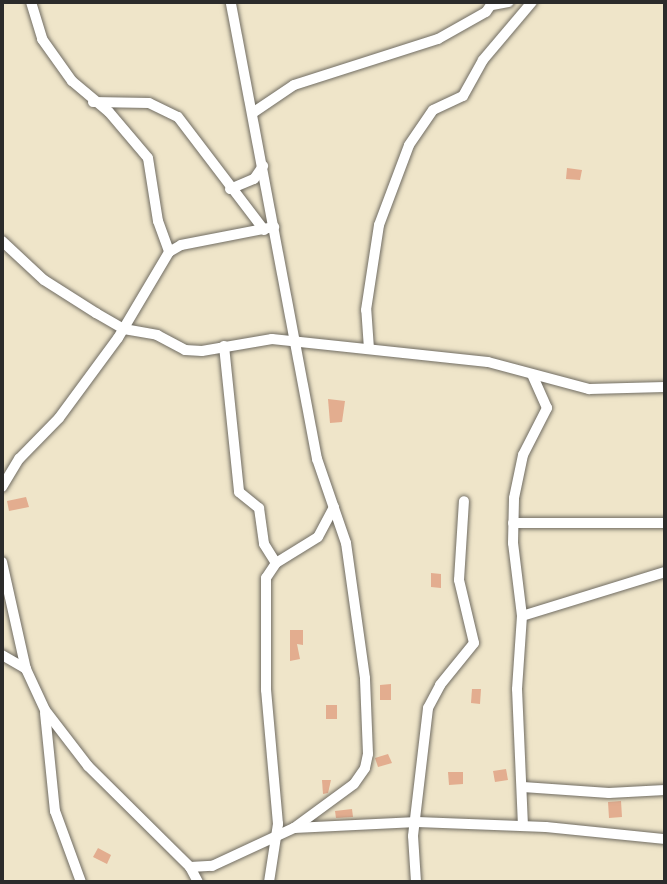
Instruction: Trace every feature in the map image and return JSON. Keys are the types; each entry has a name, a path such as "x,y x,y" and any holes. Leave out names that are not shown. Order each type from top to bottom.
{"street":[{"path":"32,2 42,39 93,102 108,112 148,158 158,221 169,252"},
{"path":"190,867 212,866 294,828 354,784 365,768 368,754 365,678 350,567 334,507 317,459 299,344 269,229 254,112 231,2"},
{"path":"254,112 294,85 438,39 493,3 509,2"},
{"path":"369,349 366,310 379,225 409,145 433,110 464,96 482,60 532,2"},
{"path":"93,102 130,100 164,107 190,129 230,189 269,229"},
{"path":"230,189 254,179 263,166"},
{"path":"2,487 124,329 169,252 181,245 269,229"},
{"path":"2,242 44,279 124,329 157,335 193,352 257,338 488,362 532,376 589,389 665,387"},
{"path":"224,346 236,433 236,479 239,492 262,513 264,544 275,563"},
{"path":"523,826 517,689 522,616 513,523 518,471 547,408 532,376"},
{"path":"416,882 412,852 428,708 440,685 474,643 459,580 464,501"},
{"path":"269,882 277,838 264,624 266,578 275,563 318,537 334,507"},
{"path":"513,523 665,523"},
{"path":"2,562 26,669 45,710 111,792 190,867 198,882"},
{"path":"522,616 665,572"},
{"path":"2,656 26,669"},
{"path":"45,710 55,811 81,882"},
{"path":"523,787 609,793 665,790"},
{"path":"294,828 416,822 523,826 665,839"}],"building":[{"path":"567,168 582,170 580,180 566,179"},
{"path":"328,399 345,401 342,422 330,423"},
{"path":"26,497 29,507 9,511 7,501"},
{"path":"431,573 441,574 441,588 431,587"},
{"path":"290,630 303,630 303,645 297,644 300,659 290,661"},
{"path":"391,684 391,700 380,700 380,685"},
{"path":"472,689 481,689 480,704 471,703"},
{"path":"326,705 337,705 337,719 326,719"},
{"path":"388,754 392,763 378,767 375,758"},
{"path":"506,769 508,780 495,782 493,771"},
{"path":"448,772 463,772 463,784 449,785"},
{"path":"322,780 331,780 328,793 323,794"},
{"path":"621,801 622,817 609,818 608,802"},
{"path":"352,809 353,817 336,818 335,811"},
{"path":"98,848 111,855 107,864 93,857"}]}
